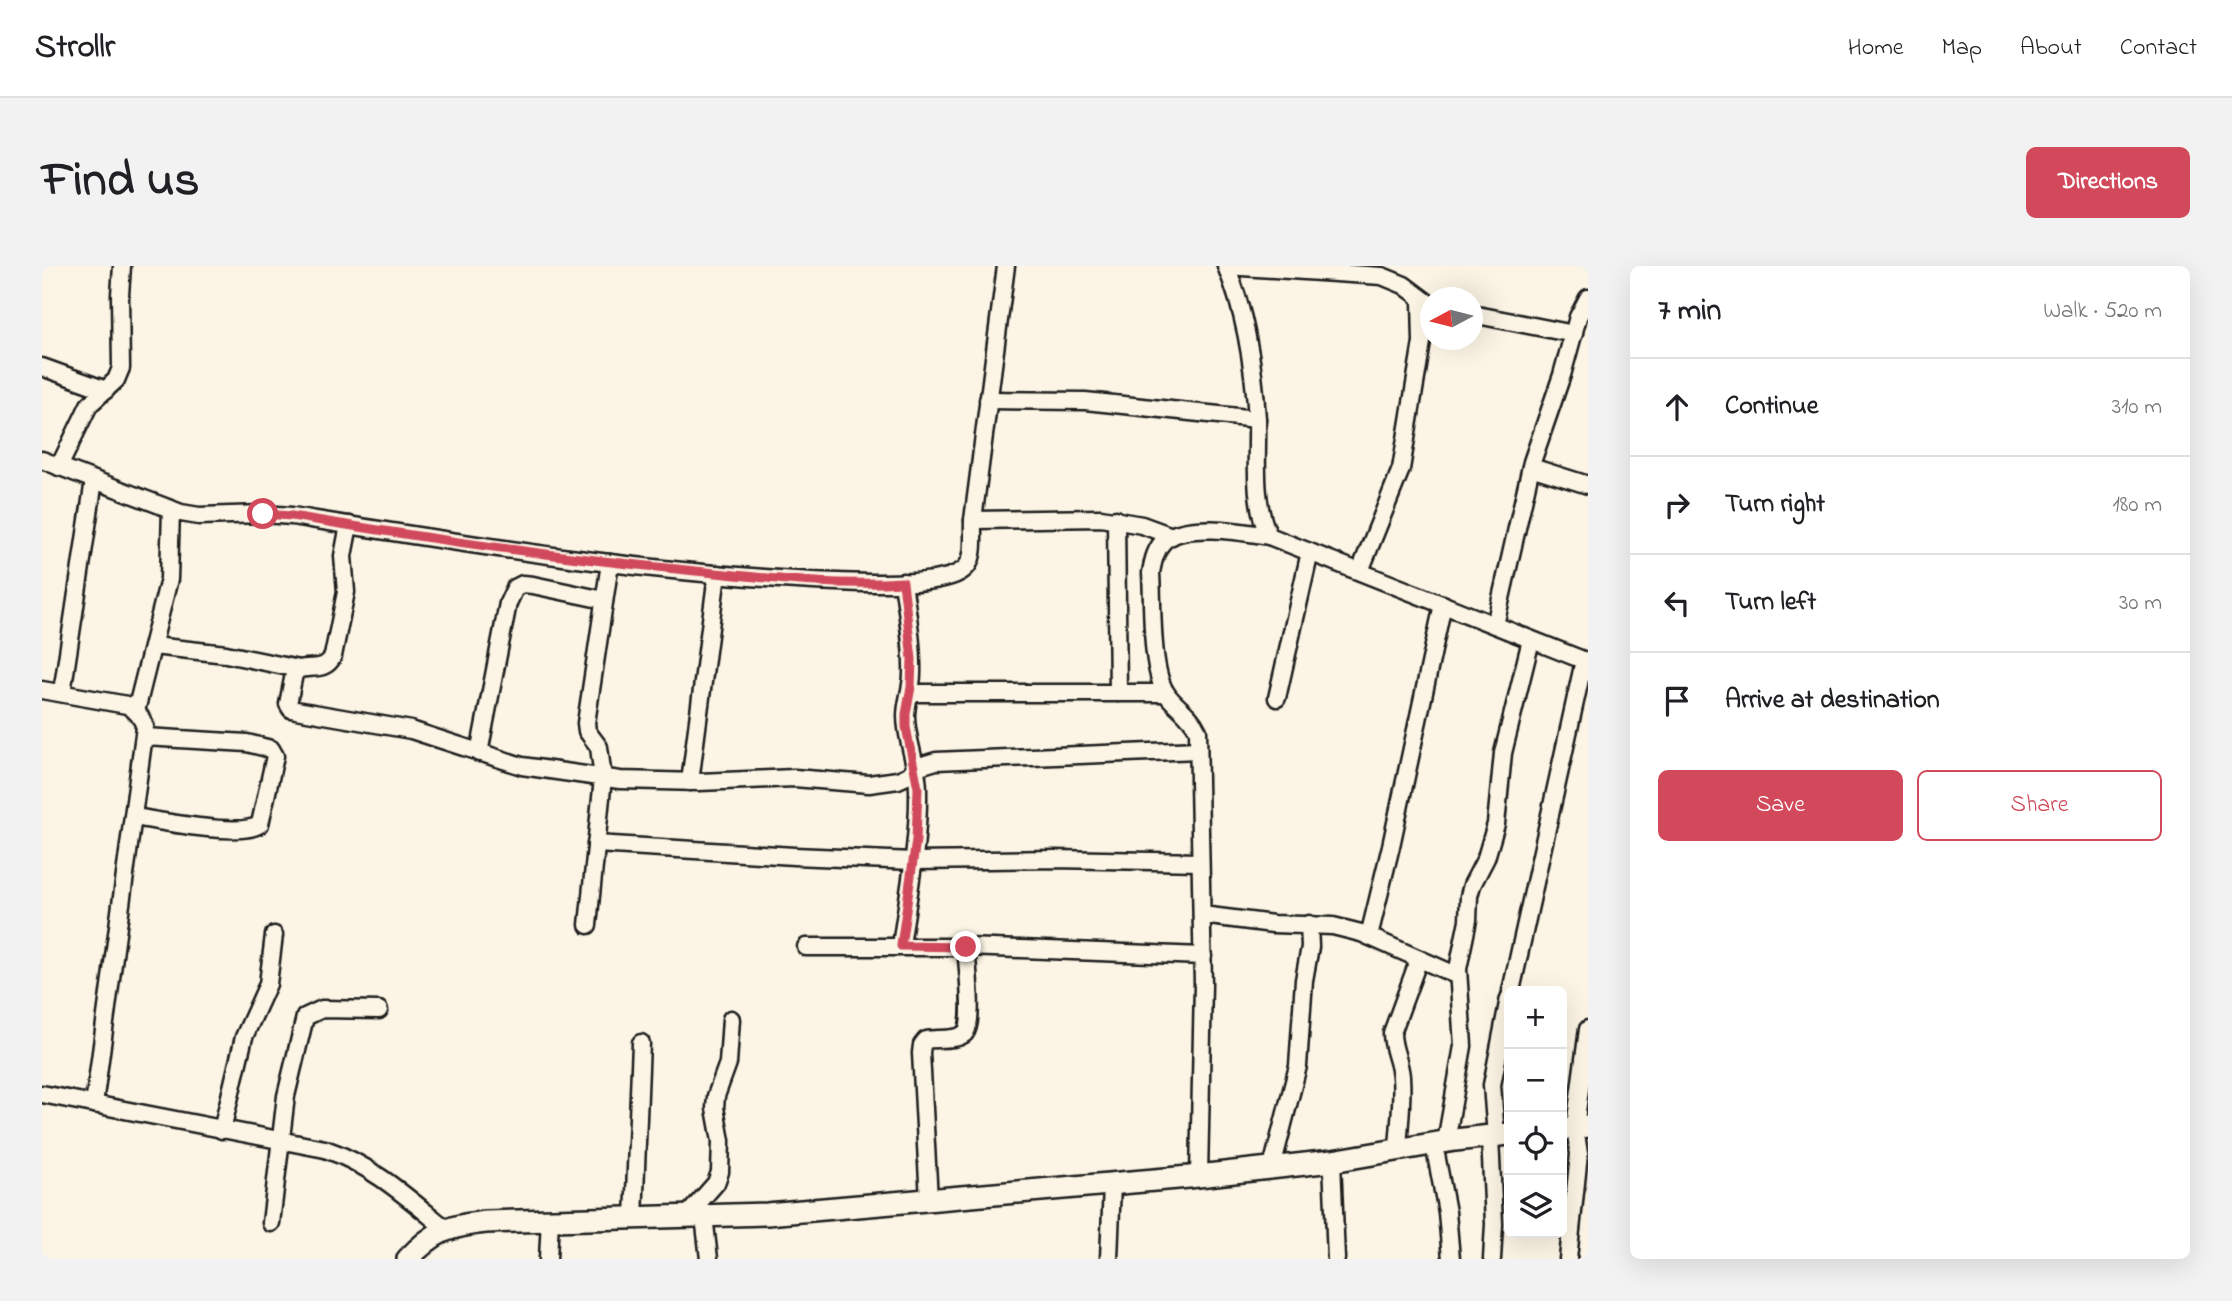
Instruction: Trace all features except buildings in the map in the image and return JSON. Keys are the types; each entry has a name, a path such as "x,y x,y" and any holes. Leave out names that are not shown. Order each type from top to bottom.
{"main road":[{"path":"408,1259 438,1232 486,1222 767,1214 1199,1176 1332,1161 1498,1136"}],"street":[{"path":"59,467 89,405 116,380 121,368 122,266"},
{"path":"42,460 171,509 198,516 292,516 482,547 717,573 823,581 903,582 952,576 963,571 969,564 972,552 973,520 1006,266"},
{"path":"1269,536 1262,523 1259,506 1257,419 1250,355 1241,310 1226,266 1382,276 1404,285 1420,297"},
{"path":"1494,625 1531,467 1584,301 1588,298"},
{"path":"1483,316 1574,334"},
{"path":"1360,571 1395,488 1405,449 1421,350"},
{"path":"42,367 106,390"},
{"path":"988,400 1085,401 1257,419"},
{"path":"1531,467 1588,485"},
{"path":"62,693 93,480"},
{"path":"136,711 169,579 171,509"},
{"path":"973,520 1116,519 1172,536"},
{"path":"1116,519 1118,693"},
{"path":"153,646 226,653 299,669 324,667 330,663 333,656 346,592 343,556 349,526"},
{"path":"1199,1176 1203,956 1198,730 1191,717 1166,693 1159,676 1151,573 1159,546 1172,536 1183,532 1221,530 1269,536 1586,662 1512,986"},
{"path":"1277,698 1310,552"},
{"path":"588,925 603,778 599,747 587,731 586,723 610,563"},
{"path":"690,782 717,573"},
{"path":"901,946 918,822 916,766 906,727 912,659 903,582"},
{"path":"479,753 508,603 515,588 523,584 533,585 604,600"},
{"path":"1369,936 1443,604"},
{"path":"1451,1259 1440,1143 1463,1046 1458,976 1468,920 1469,896 1486,859 1496,824 1503,752 1531,640"},
{"path":"299,669 294,674 288,697 291,709 411,730 522,766 603,778 690,782 794,778 869,784 898,780 909,775 916,766 936,761 1198,750"},
{"path":"42,690 127,705 142,717 145,737 94,1104"},
{"path":"910,693 1166,693"},
{"path":"134,817 226,829 254,829 260,824 275,756 271,749 247,743 145,737"},
{"path":"596,844 914,861 1055,859 1200,862"},
{"path":"1202,915 1273,924 1333,926 1369,936 1458,976"},
{"path":"1272,1167 1298,1066 1304,980 1310,947 1309,924"},
{"path":"222,1130 244,1037 268,984 274,935"},
{"path":"806,947 966,947 1203,956"},
{"path":"929,1200 920,1053 926,1040 956,1037 968,1029 970,1010 966,947"},
{"path":"1398,1150 1402,1091 1400,1066 1392,1045 1392,1033 1419,959"},
{"path":"271,1223 290,1073 305,1017 322,1009 379,1010"},
{"path":"709,1259 695,1217 720,1172 721,1141 715,1108 716,1096 728,1063 730,1019"},
{"path":"1487,1259 1492,1259 1498,1136 1492,1085 1504,1024"},
{"path":"1568,1259 1579,1154 1575,1127 1588,1029"},
{"path":"635,1218 640,1044"},
{"path":"42,1094 325,1149 355,1161 383,1178 446,1229"},
{"path":"1332,1161 1336,1259"},
{"path":"1109,1259 1112,1184"},
{"path":"548,1259 550,1219"}],"route":[{"path":"263,514 610,563 790,579 903,582 912,659 906,727 916,766 918,788 914,861 901,946 966,947"}]}
